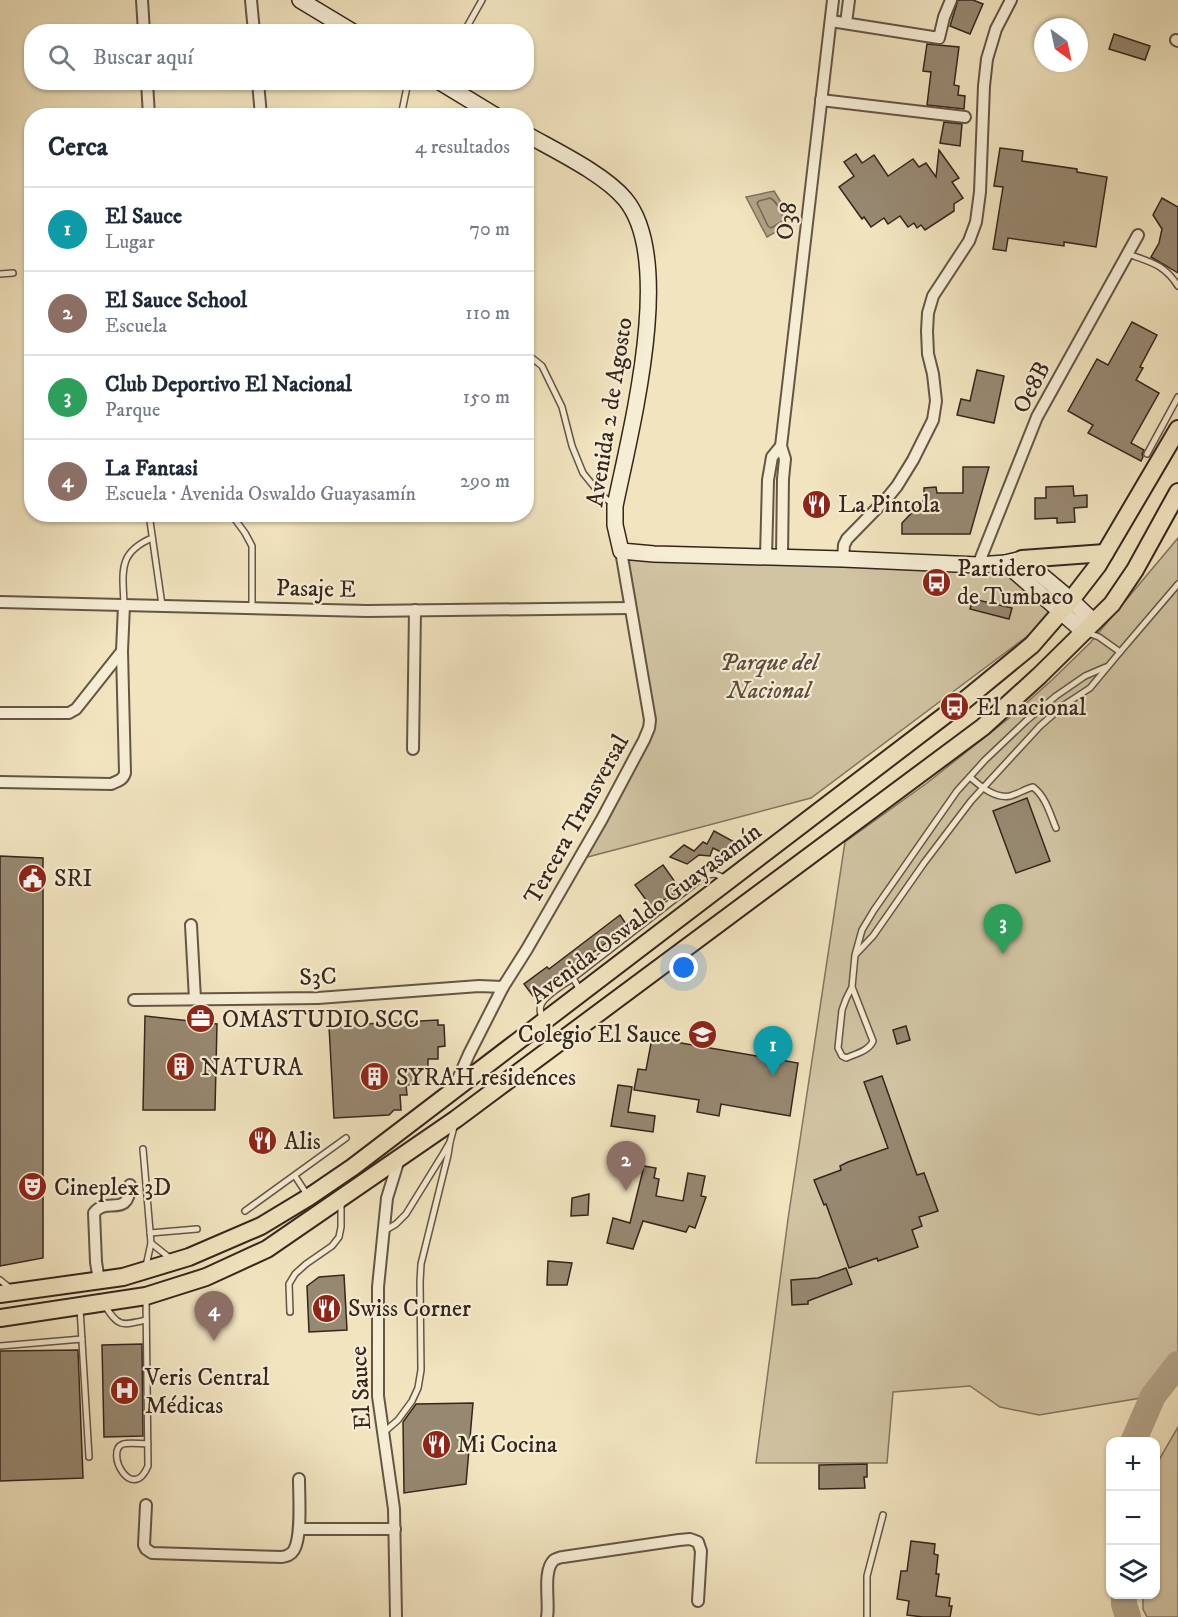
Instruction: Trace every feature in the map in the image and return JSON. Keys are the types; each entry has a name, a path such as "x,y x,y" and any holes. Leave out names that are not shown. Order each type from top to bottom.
{"main road":[{"path":"300,0 340,24"},
{"path":"453,90 483,108"},
{"name":"Avenida 2 de Agosto","path":"534,139 609,183 626,200 640,224 645,245 649,291 642,372 615,506 615,525 621,551"},
{"name":"Avenida Oswaldo Guayasamín","path":"7,1293 123,1277 189,1257 261,1227 361,1160 543,1021 577,984 728,880 965,700 1032,645 1098,565 1178,429"},
{"path":"0,1318 146,1296 206,1277 267,1249 399,1159 983,728 1092,630 1135,570 1178,492"},
{"path":"621,551 978,565 1022,559 1105,553"},
{"path":"1022,559 1092,630"},
{"path":"1005,563 1066,605"}],"street":[{"path":"142,0 144,24"},
{"path":"251,0 253,24"},
{"name":"O38","path":"782,557 785,459 781,446 833,0"},
{"path":"846,23 849,0"},
{"path":"831,21 939,38 951,0"},
{"path":"843,559 847,539 897,486 933,420 936,400 928,354 928,314 933,296 969,241 976,222 980,192 987,59 996,29 1011,0"},
{"path":"147,90 149,108"},
{"path":"259,90 260,108"},
{"path":"821,100 965,117"},
{"name":"Oe8B","path":"978,565 1037,417 1138,236"},
{"name":"O38","path":"765,557 768,480 772,457 781,446"},
{"name":"Tercera Transversal","path":"454,1088 503,987 602,819 649,728 650,720 621,551"},
{"name":"Pasaje E","path":"0,602 367,610 630,608"},
{"path":"0,782 111,784 124,777 122,651 124,605"},
{"path":"413,748 415,610"},
{"path":"0,712 69,713 76,710 122,651"},
{"path":"191,925 195,999"},
{"name":"S3C","path":"134,1000 318,998 479,986 503,987"},
{"name":"El Sauce","path":"396,1617 394,1509 378,1396 378,1287 387,1198 399,1159"},
{"path":"99,1281 94,1213 101,1207 127,1202 130,1197 130,1185"},
{"path":"146,1505 144,1545 152,1553 282,1557 290,1555 295,1549 299,1529 299,1479"},
{"path":"299,1529 395,1529"},
{"path":"547,1617 549,1567 554,1560 679,1540 690,1539 698,1542 701,1551 698,1601"}],"lane":[{"path":"468,24 482,0"},
{"path":"403,108 406,90"},
{"path":"1128,254 1168,271 1178,286"},
{"path":"0,274 13,273"},
{"path":"534,360 542,366 562,407 572,446 583,473 600,494 615,506"},
{"path":"1147,454 1178,397"},
{"path":"150,522 162,606"},
{"path":"237,522 252,546 252,608"},
{"path":"124,605 124,563 131,550 152,538"},
{"path":"855,955 873,936 971,801 1040,726 1064,705 1090,688 1178,584"},
{"path":"1092,630 1120,652"},
{"path":"852,987 873,1041 867,1049 846,1058 838,1048 842,1010 852,987 855,955 862,930 918,845 957,791 993,752 1041,708 1085,676 1107,667"},
{"path":"970,777 983,788 998,795 1008,796 1033,787 1044,799 1056,828"},
{"path":"383,1433 398,1420 412,1401 418,1388 421,1370 421,1264 456,1119"},
{"path":"245,1211 346,1138"},
{"path":"384,1231 406,1214 450,1142"},
{"path":"143,1149 151,1243 145,1270"},
{"path":"295,1176 309,1197"},
{"path":"290,1312 289,1284 295,1274 332,1246 339,1237 341,1198"},
{"path":"150,1233 197,1229"},
{"path":"151,1243 174,1262"},
{"path":"0,1280 7,1293"},
{"path":"146,1296 148,1466 145,1474 140,1478 131,1479 123,1475 119,1467 118,1448 123,1444 147,1444"},
{"path":"103,1303 118,1323 132,1324 146,1320"},
{"path":"80,1306 89,1457"},
{"path":"0,1346 82,1339"},
{"path":"867,1617 867,1576 883,1515"}],"green space":[{"path":"1178,538 1178,1364 1153,1396 1039,1415 1000,1407 970,1386 893,1392 887,1463 756,1463 788,1219 845,842 927,783 1013,715 1053,679 1090,643"},
{"name":"Parque del Nacional","path":"618,543 629,547 1002,564 1061,611 811,798 580,859 652,728"},
{"path":"1178,1427 1178,1617 1147,1617 1143,1609 1143,1599 1160,1599 1160,1458"}],"water":[{"path":"774,191 793,222 767,237 746,197"}],"building":[{"path":"958,0 973,0 983,4 970,34 950,26"},
{"path":"1114,34 1150,46 1145,60 1109,49"},
{"path":"927,44 959,47 954,85 959,86 958,95 965,96 964,109 927,105 931,72 923,71"},
{"path":"944,122 962,124 960,146 940,143"},
{"path":"1000,148 1023,151 1022,161 1077,169 1077,172 1107,177 1096,247 1064,242 1064,246 1008,238 1006,251 993,249 1003,187 994,186"},
{"path":"939,150 959,178 952,182 963,198 954,204 954,211 925,230 921,225 917,228 914,223 908,227 900,216 888,224 884,218 871,227 864,217 862,219 839,187 854,176 844,162 856,154 862,163 874,155 888,176 913,159 919,167 926,163 936,177"},
{"path":"1162,198 1178,207 1178,273 1151,257 1159,243 1162,229 1153,215"},
{"path":"1132,322 1157,335 1140,367 1143,368 1136,380 1159,393 1131,443 1144,450 1141,461 1088,433 1093,425 1068,411 1097,359 1108,365"},
{"path":"977,370 1004,376 994,423 957,415 961,399 970,401"},
{"path":"963,467 989,467 970,534 902,534 902,523 924,500 924,488 936,487 937,493 963,493"},
{"path":"1073,486 1074,496 1087,495 1087,507 1074,508 1075,522 1057,523 1057,518 1035,519 1035,498 1046,498 1046,487"},
{"path":"973,599 1012,608 1009,619 970,609"},
{"path":"1027,798 1050,861 1016,873 993,811"},
{"path":"714,831 738,844 725,854 713,848 710,856 699,855 687,864 670,857 684,845 694,851 703,842 707,844"},
{"path":"0,856 43,858 43,1258 0,1266"},
{"path":"663,865 680,889 652,908 635,885"},
{"path":"620,915 628,927 533,996 524,984 547,967 549,969"},
{"name":"NATURA","path":"145,1016 217,1024 215,1110 143,1110"},
{"name":"SYRAH residences","path":"438,1020 438,1025 444,1025 445,1046 438,1047 438,1059 428,1059 428,1069 418,1069 419,1084 406,1085 407,1095 400,1095 401,1110 394,1110 389,1115 334,1118 329,1026"},
{"path":"906,1026 910,1040 897,1044 893,1030"},
{"path":"652,1038 798,1063 790,1116 721,1104 719,1116 697,1112 699,1100 634,1090 638,1069 646,1070"},
{"path":"882,1076 917,1175 924,1173 938,1211 919,1217 922,1226 912,1230 918,1247 849,1268 826,1204 824,1205 814,1180 841,1170 840,1166 848,1162 888,1148 864,1082"},
{"path":"618,1085 632,1087 628,1112 655,1116 653,1132 611,1126"},
{"path":"644,1166 656,1168 654,1178 659,1179 656,1196 683,1201 688,1173 705,1176 701,1196 706,1197 695,1228 689,1226 686,1232 643,1221 633,1249 607,1243 613,1218 630,1223"},
{"path":"589,1194 588,1215 571,1216 572,1198"},
{"path":"548,1261 572,1263 567,1285 547,1285"},
{"path":"846,1268 852,1284 808,1301 808,1304 792,1305 791,1280 818,1278"},
{"name":"Swiss Corner","path":"344,1275 347,1330 309,1332 307,1286 319,1277"},
{"name":"Veris Central Médicas","path":"142,1344 143,1436 104,1437 102,1345"},
{"path":"78,1350 83,1478 0,1481 0,1351"},
{"name":"Mi Cocina","path":"473,1403 466,1484 404,1493 403,1422 416,1404"},
{"path":"867,1464 867,1477 864,1477 865,1488 819,1489 819,1465"},
{"path":"911,1541 935,1544 934,1554 938,1555 936,1574 939,1574 936,1596 950,1598 949,1606 952,1606 950,1617 907,1615 909,1601 897,1599 901,1571 907,1571"}],"waterway":[{"path":"1135,1437 1153,1396 1178,1364"},
{"path":"1124,1599 1128,1617"}],"place":[{"name":"La Pintola","path":"817,504"},
{"name":"Partidero de Tumbaco","path":"936,582"},
{"name":"El nacional","path":"955,707"},
{"name":"SRI","path":"33,878"},
{"name":"Club Deportivo El Nacional","path":"1003,954"},
{"name":"OMASTUDIO SCC","path":"201,1019"},
{"name":"Colegio El Sauce","path":"702,1034"},
{"name":"NATURA","path":"180,1067"},
{"name":"El Sauce","path":"773,1076"},
{"name":"SYRAH residences","path":"375,1077"},
{"name":"Alis","path":"263,1141"},
{"name":"Cineplex 3D","path":"33,1187"},
{"name":"El Sauce School","path":"626,1191"},
{"name":"Swiss Corner","path":"327,1308"},
{"name":"La Fantasi","path":"214,1341"},
{"name":"Veris Central Médicas","path":"124,1391"},
{"name":"Mi Cocina","path":"436,1444"}]}
